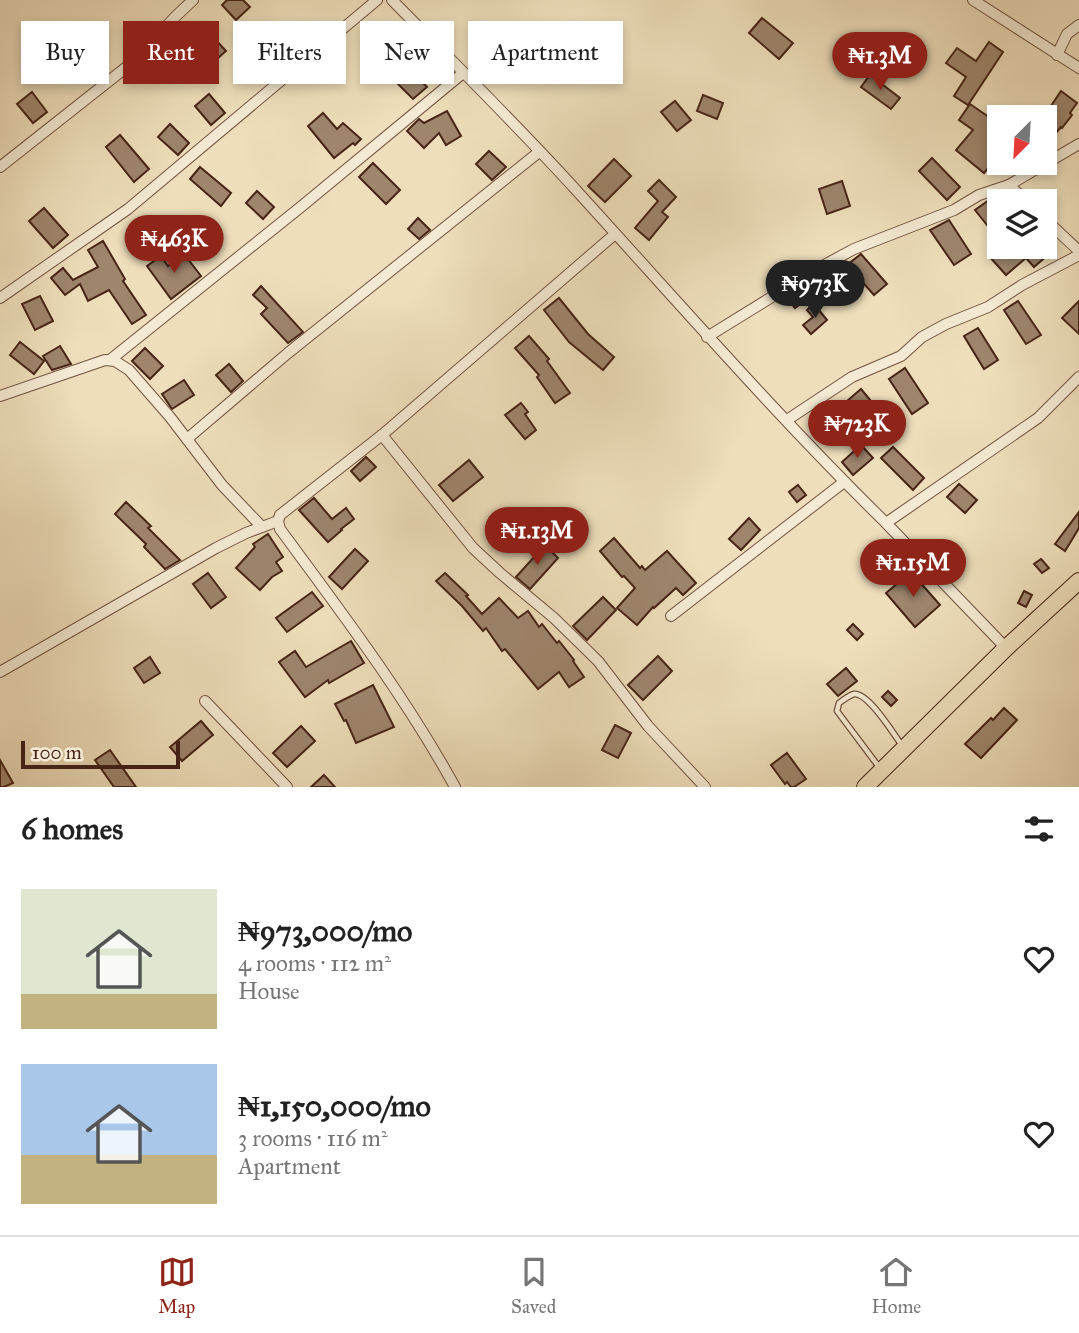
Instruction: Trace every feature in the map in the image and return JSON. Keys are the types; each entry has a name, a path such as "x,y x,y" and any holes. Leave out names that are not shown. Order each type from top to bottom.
{"highway":[{"path":"865,787 1079,581"}],"street":[{"path":"0,167 133,62 193,0"},
{"path":"0,298 128,209 377,0"},
{"path":"393,0 539,152 707,337 1006,649"},
{"path":"973,0 1079,68"},
{"path":"1057,55 1067,34 1079,25"},
{"path":"110,360 463,73"},
{"path":"707,337 853,249 954,210 979,195 1009,185 1079,144"},
{"path":"187,439 539,152"},
{"path":"1009,185 1014,189"},
{"path":"787,420 852,377 901,356 922,337 988,307 1079,253 1057,231"},
{"path":"455,787 436,752 369,649 280,529 278,521 281,515 382,435 615,234"},
{"path":"0,396 106,360 115,361 129,370 170,417 222,485 262,527"},
{"path":"886,523 1038,418 1079,377"},
{"path":"382,435 473,548 554,618 598,661 648,726 705,787"},
{"path":"671,616 844,482"},
{"path":"0,672 216,548 278,521"},
{"path":"205,701 287,787"}],"lane":[{"path":"882,770 837,711 839,703 854,694 861,695 904,748"}],"building":[{"path":"227,0 243,0 250,7 236,20 222,5"},
{"path":"762,18 793,43 779,59 749,33"},
{"path":"989,42 1003,52 968,105 954,96 966,77 946,63 957,48 976,61"},
{"path":"219,43 226,51 219,57"},
{"path":"870,75 900,98 891,109 861,87"},
{"path":"398,84 424,84 427,87 413,99"},
{"path":"1061,91 1077,103 1070,113 1072,115 1057,132 1057,105 1052,105"},
{"path":"32,92 47,112 33,123 17,104"},
{"path":"209,94 225,113 211,125 195,106"},
{"path":"703,95 723,103 717,119 697,111"},
{"path":"675,101 691,120 677,131 661,112"},
{"path":"970,104 987,116 987,169 984,173 956,150 973,130 959,120"},
{"path":"447,111 461,136 446,145 439,133 424,148 407,131 419,119 424,123"},
{"path":"323,113 337,129 343,123 361,139 334,158 308,126"},
{"path":"170,124 189,143 178,155 158,137"},
{"path":"120,135 149,169 134,182 106,147"},
{"path":"489,151 506,167 492,180 476,164"},
{"path":"932,158 960,187 947,200 919,171"},
{"path":"614,159 631,176 605,202 588,186"},
{"path":"373,163 400,190 386,204 359,177"},
{"path":"200,167 231,193 221,206 190,179"},
{"path":"659,180 676,197 662,212 668,217 649,240 635,228 658,201 648,191"},
{"path":"842,181 850,206 827,214 819,189"},
{"path":"257,191 274,207 263,219 246,203"},
{"path":"987,201 987,225 975,210"},
{"path":"44,208 68,235 53,248 29,221"},
{"path":"418,218 430,230 419,239 408,229"},
{"path":"949,220 971,254 954,265 930,230"},
{"path":"103,241 125,279 123,281 146,315 132,324 109,290 88,301 80,284 65,295 51,278 63,268 73,280 98,267 88,250"},
{"path":"184,254 201,276 171,299 147,266 161,256 168,266"},
{"path":"861,254 887,284 874,295 847,265"},
{"path":"992,259 1025,259 1006,275"},
{"path":"1027,259 1043,259 1034,267"},
{"path":"261,286 303,332 288,343 261,314 267,308 253,295"},
{"path":"795,291 803,302 795,308 787,298"},
{"path":"40,296 53,321 35,330 22,304"},
{"path":"559,298 588,334 614,357 603,370 569,342 544,310"},
{"path":"1018,301 1041,335 1026,344 1004,310"},
{"path":"1079,301 1079,334 1062,318"},
{"path":"814,304 827,320 811,334 803,325 813,317 807,310"},
{"path":"978,328 998,360 984,369 964,336"},
{"path":"529,336 549,359 547,361 570,393 555,403 537,377 539,375 515,348"},
{"path":"20,342 44,361 34,374 10,355"},
{"path":"60,346 71,364 52,370 43,356"},
{"path":"145,348 163,366 150,379 132,361"},
{"path":"229,364 243,381 231,392 216,375"},
{"path":"905,368 928,403 912,414 889,379"},
{"path":"184,380 194,395 172,409 162,394"},
{"path":"861,389 890,424 876,435 847,401"},
{"path":"521,403 536,430 525,439 505,415"},
{"path":"861,445 873,458 853,475 842,462"},
{"path":"893,447 924,478 913,490 881,458"},
{"path":"366,457 376,467 360,481 351,471"},
{"path":"469,460 483,477 453,501 439,485"},
{"path":"959,484 977,500 965,513 947,497"},
{"path":"798,485 806,495 797,502 789,492"},
{"path":"314,498 332,519 346,508 354,519 328,542 299,510"},
{"path":"126,502 180,560 165,569 144,547 146,544 115,514"},
{"path":"1079,512 1079,528 1065,551 1055,544"},
{"path":"749,518 760,530 741,550 729,539"},
{"path":"268,534 283,557 276,562 282,571 260,590 236,568 255,547 253,544"},
{"path":"614,538 640,568 642,566 645,570 667,551 696,583 683,595 676,588 637,625 617,608 635,588 600,551"},
{"path":"545,545 558,558 530,589 516,577"},
{"path":"355,549 368,561 342,589 329,577"},
{"path":"1041,559 1049,568 1042,573 1034,564"},
{"path":"911,572 940,605 915,627 886,593"},
{"path":"208,573 226,597 211,608 193,584"},
{"path":"445,573 468,595 466,596 482,614 499,598 518,618 528,611 539,627 542,624 557,643 559,641 584,677 569,687 559,672 538,689 505,649 502,651 486,628 483,631 436,581"},
{"path":"1024,591 1032,595 1026,607 1018,603"},
{"path":"312,592 323,606 287,632 276,618"},
{"path":"603,597 616,610 587,640 573,626"},
{"path":"853,624 863,634 857,640 847,630"},
{"path":"351,641 364,663 329,683 328,680 305,697 279,662 295,651 306,667"},
{"path":"658,656 672,671 643,700 628,685"},
{"path":"150,657 160,673 144,683 134,668"},
{"path":"846,668 857,681 838,696 827,684"},
{"path":"373,685 394,727 356,743 335,704"},
{"path":"888,691 897,700 891,706 882,697"},
{"path":"1004,708 1017,720 981,758 965,744"},
{"path":"201,721 213,735 182,761 170,747"},
{"path":"615,725 631,733 618,758 602,750"},
{"path":"301,726 315,741 287,767 273,753"},
{"path":"110,750 136,787 114,787 95,760"},
{"path":"787,753 806,779 794,787 787,782 785,784 771,765"},
{"path":"0,760 13,783 4,787 0,787"},
{"path":"324,775 335,787 311,787"}]}
